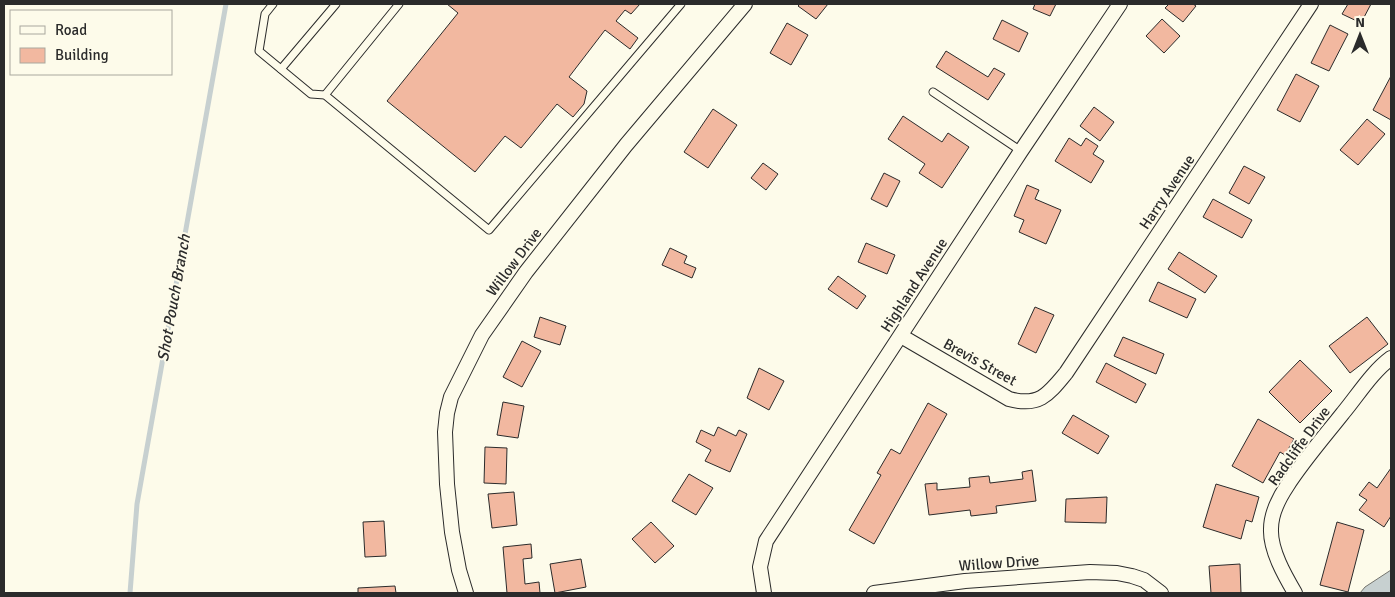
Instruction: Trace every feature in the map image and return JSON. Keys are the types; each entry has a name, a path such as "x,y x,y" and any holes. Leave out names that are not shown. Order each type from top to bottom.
{"street":[{"name":"Willow Drive","path":"466,593 459,570 452,532 448,484 445,432 451,397 482,335 526,272 626,145 745,4"},
{"name":"Highland Avenue","path":"764,593 760,567 766,542 1021,151 1120,4"},
{"name":"Harry Avenue","path":"1045,395 1051,392 1066,373 1311,4"},
{"name":"Brevis Street","path":"901,336 1009,399 1023,403 1032,402 1045,395"},
{"name":"Radcliffe Drive","path":"1295,593 1273,544 1271,529 1275,510 1286,487 1316,447 1372,376 1391,358"},
{"name":"Willow Drive","path":"874,593 974,580 1090,572 1127,575 1144,580 1161,593"}],"lane":[{"path":"273,4 265,14 260,51 311,94 325,95 489,230 681,4"},
{"path":"281,69 336,4"},
{"path":"325,95 400,4"},
{"path":"933,92 1021,151"}],"shaded area":[{"path":"1391,570 1391,593 1360,593 1365,587"}],"building":[{"path":"447,4 640,4 631,14 625,10 616,21 638,38 630,49 605,30 569,77 587,91 584,104 573,117 557,104 521,148 505,136 475,172 387,101 458,13"},
{"path":"800,4 828,4 816,19 798,6"},
{"path":"1035,4 1056,4 1050,16 1033,9"},
{"path":"1169,4 1193,4 1196,6 1183,22 1165,8"},
{"path":"1348,4 1371,4 1361,23 1342,14"},
{"path":"1162,19 1180,36 1164,53 1146,36"},
{"path":"1002,20 1028,33 1019,52 993,39"},
{"path":"787,23 808,35 791,65 770,53"},
{"path":"1330,25 1348,34 1329,71 1311,63"},
{"path":"946,51 988,77 994,68 1005,74 988,100 936,67"},
{"path":"1296,74 1319,86 1300,122 1277,110"},
{"path":"1391,76 1391,120 1373,110"},
{"path":"1094,107 1114,122 1100,141 1080,126"},
{"path":"713,109 737,125 708,168 684,152"},
{"path":"903,116 942,142 948,133 969,147 942,188 919,173 925,164 888,139"},
{"path":"1367,119 1385,134 1358,165 1340,150"},
{"path":"1069,138 1081,146 1086,138 1098,146 1093,154 1104,161 1091,183 1055,161"},
{"path":"763,163 778,174 766,190 751,178"},
{"path":"1244,166 1265,177 1249,204 1229,193"},
{"path":"884,173 900,181 887,207 871,199"},
{"path":"1027,185 1039,190 1035,199 1061,210 1046,244 1019,232 1024,220 1014,216"},
{"path":"1213,199 1252,220 1242,238 1203,217"},
{"path":"866,243 895,255 887,274 858,262"},
{"path":"670,248 687,256 684,263 696,268 692,278 662,265"},
{"path":"1179,252 1217,276 1205,293 1168,269"},
{"path":"838,276 866,296 857,309 828,289"},
{"path":"1158,282 1196,299 1187,318 1149,301"},
{"path":"1035,307 1054,315 1036,353 1018,344"},
{"path":"540,317 566,326 560,345 534,337"},
{"path":"1367,317 1388,344 1350,373 1329,346"},
{"path":"1123,337 1164,354 1156,374 1114,356"},
{"path":"522,341 541,351 522,387 503,377"},
{"path":"1300,360 1332,391 1300,423 1269,392"},
{"path":"1106,363 1146,384 1136,403 1096,382"},
{"path":"759,368 784,381 769,410 747,398"},
{"path":"503,402 524,406 518,438 497,435"},
{"path":"928,403 947,414 874,544 849,530 881,475 877,473 891,449 900,454"},
{"path":"1073,415 1109,436 1098,454 1062,433"},
{"path":"1258,419 1294,439 1285,455 1280,452 1263,483 1232,466"},
{"path":"718,427 736,436 739,430 747,434 730,472 705,461 711,450 696,442 701,430 714,436"},
{"path":"485,447 507,448 506,484 484,483"},
{"path":"1391,468 1391,516 1384,527 1359,510 1367,500 1359,495 1369,482 1377,488"},
{"path":"1032,470 1036,501 996,506 997,513 971,516 970,510 929,515 925,484 937,483 937,490 970,487 969,478 989,476 990,483 1023,479 1022,472"},
{"path":"689,474 713,488 696,515 672,501"},
{"path":"1216,484 1259,497 1252,522 1246,520 1241,539 1203,527"},
{"path":"514,492 517,525 492,528 488,494"},
{"path":"1107,497 1106,523 1065,522 1066,499"},
{"path":"384,521 386,556 365,557 363,522"},
{"path":"651,522 674,546 655,563 632,539"},
{"path":"1337,522 1364,530 1348,592 1320,585"},
{"path":"531,544 532,558 523,559 525,584 539,582 540,593 507,593 503,547"},
{"path":"581,559 586,587 555,593 550,564"},
{"path":"1240,564 1241,593 1211,593 1209,566"},
{"path":"395,586 396,593 358,593 358,588"}],"waterway":[{"name":"Shot Pouch Branch","path":"130,593 137,504 226,4"}]}
